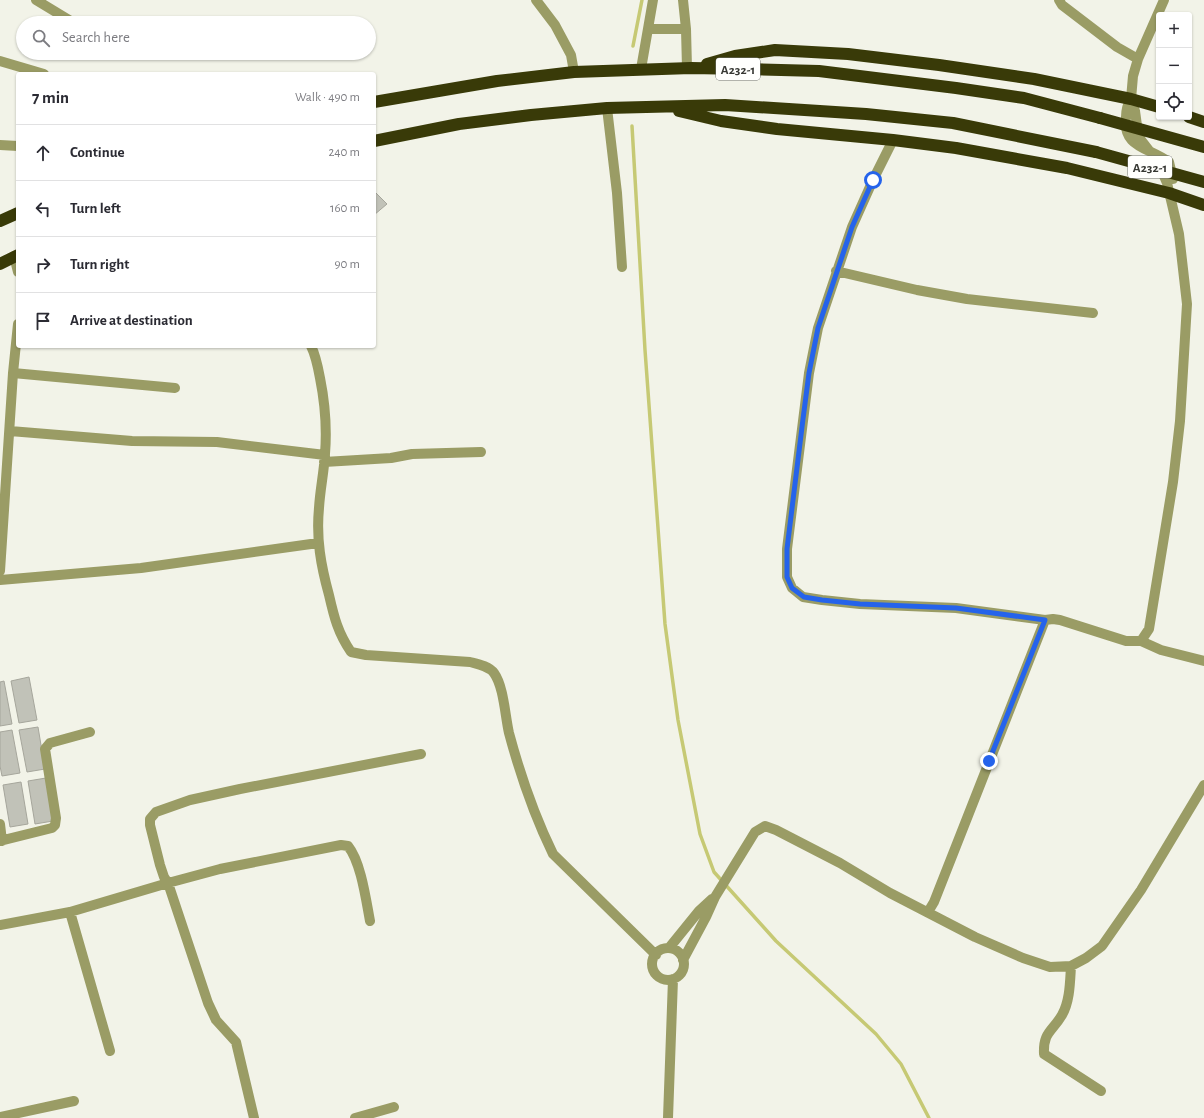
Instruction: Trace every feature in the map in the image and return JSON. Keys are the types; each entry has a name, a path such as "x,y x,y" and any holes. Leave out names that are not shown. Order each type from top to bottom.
{"highway":[{"path":"689,68 735,56 775,50 848,54 939,65 1034,79 1131,99 1156,106"},
{"name":"A232-1","path":"376,102 497,81 574,72 689,68 819,71 1024,98 1204,147"},
{"name":"A232-1","path":"376,140 459,124 607,108 725,105 909,118 953,123 1096,152 1204,182"},
{"path":"664,107 721,121 776,129 893,140 956,148 1067,168 1169,193 1204,205"},
{"path":"1192,118 1204,122"},
{"path":"0,221 16,214"},
{"path":"0,264 16,256"}],"street":[{"path":"36,0 62,16"},
{"path":"536,0 555,25 571,55 574,72"},
{"path":"641,69 653,0"},
{"path":"683,0 689,68"},
{"path":"1058,0 1062,5 1116,47 1138,59"},
{"path":"1141,641 1149,629 1173,482 1180,421 1187,311 1179,234 1169,193 1174,178 1169,162 1134,143 1127,135 1124,126 1127,104 1131,99 1133,76 1138,59 1164,0"},
{"path":"648,29 686,29"},
{"path":"0,61 37,72"},
{"path":"607,108 617,193 622,267"},
{"path":"893,140 852,227 818,328 809,373 787,549 787,577 792,588 804,597 822,600 860,604 956,608 1045,620 1060,620 1126,641 1141,641 1161,650 1204,661"},
{"path":"0,145 16,146"},
{"path":"836,271 967,300 1093,313"},
{"path":"0,571 16,344"},
{"path":"312,348 318,365 323,393 326,432 325,458 319,509 318,543 321,565 334,616 342,638 351,652 387,658 470,662 484,666 494,672 498,680 509,731 526,787 544,836 553,854 656,955"},
{"path":"13,373 175,388"},
{"path":"10,431 132,441 217,442 325,458 391,458 412,454 481,452"},
{"path":"0,580 141,568 318,543"},
{"path":"928,912 934,902 1045,620"},
{"path":"0,824 1,841 52,828 55,825 56,818 45,749 50,744 90,732"},
{"path":"254,1118 236,1042 216,1020 212,1013 168,883 164,877 160,865 150,825 150,819 156,812 190,800 233,790 422,754"},
{"path":"683,960 706,917 714,896 755,832 764,826 776,830 840,863 890,893 951,925 1023,958 1050,967 1071,966 1086,958 1102,946 1141,890 1204,785"},
{"path":"0,925 70,912 220,869 341,845 348,846 352,851 358,867 370,921"},
{"path":"669,948 678,952 684,964 681,973 673,979 663,979 656,973 653,964 656,955 664,949 669,948 699,911 714,896"},
{"path":"70,912 110,1051"},
{"path":"1071,966 1068,998 1062,1015 1048,1034 1044,1043 1044,1054 1101,1091"},
{"path":"668,1118 673,979"},
{"path":"0,1117 74,1101"},
{"path":"355,1118 394,1107"}],"building":[{"path":"376,193 387,204 376,213"},
{"path":"29,677 37,720 19,723 11,681"},
{"path":"4,681 12,724 0,726 0,682"},
{"path":"38,727 45,769 27,772 19,730"},
{"path":"12,730 20,773 2,776 0,766 0,732"},
{"path":"46,778 53,821 35,824 28,781"},
{"path":"21,782 28,824 10,827 3,785"}],"waterway":[{"path":"633,46 642,0"},
{"path":"632,126 645,350 665,624 678,720 700,834 714,872 776,941 876,1034 901,1064 929,1118"}],"route":[{"path":"873,180 852,227 818,328 809,373 803,419 787,549 787,577 792,588 804,597 860,604 956,608 1045,620 989,761"}]}
